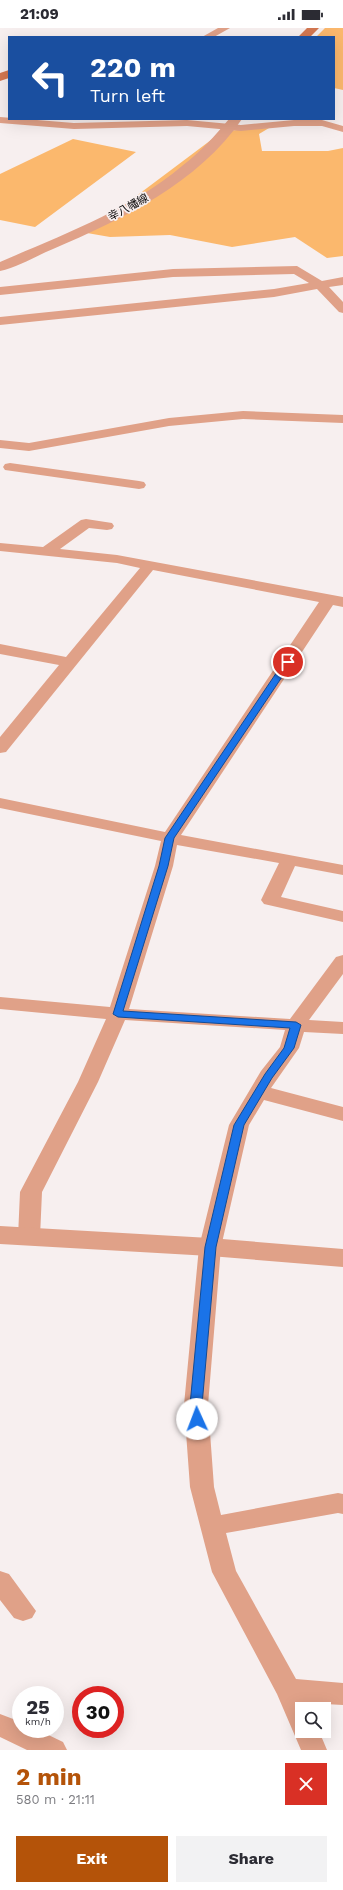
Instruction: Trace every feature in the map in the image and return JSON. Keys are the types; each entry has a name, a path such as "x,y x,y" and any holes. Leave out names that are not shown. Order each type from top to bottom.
{"main road":[{"path":"305,36 313,28"}],"street":[{"path":"209,36 225,28"},
{"path":"0,120 62,126 186,123 322,123 343,129"},
{"name":"幸八幡線","path":"0,267 143,201 172,182 196,163 233,124"},
{"path":"0,291 173,273 297,270 321,286 343,309"},
{"path":"0,321 266,294 321,286 343,281"},
{"path":"0,444 29,447 169,422 243,415 343,419"},
{"path":"5,470 29,447"},
{"path":"5,470 139,485"},
{"path":"47,551 86,523 107,526"},
{"path":"0,547 110,558 336,600 170,838 164,866 118,1014 88,1082 31,1192 29,1237"},
{"path":"0,748 149,566"},
{"path":"0,649 71,663"},
{"path":"0,803 170,838 343,870"},
{"path":"289,860 270,900 343,917"},
{"path":"295,1706 288,1690 224,1572 202,1487 196,1405 210,1247 239,1125 289,1048 296,1025 343,961"},
{"path":"0,1003 118,1014 343,1028"},
{"path":"259,1092 343,1114"},
{"path":"0,1235 210,1247 343,1258"},
{"path":"212,1526 338,1503 343,1504"},
{"path":"0,1580 23,1611"},
{"path":"288,1690 343,1694"},
{"path":"0,1725 54,1750"},
{"path":"309,1738 314,1750"}],"shaded area":[{"path":"325,28 343,28 343,90 335,88 335,36 317,36"},
{"path":"269,128 259,134 262,151 328,151 343,148 343,256 327,258 295,237 232,247 170,235 110,237 87,233 223,131"},
{"path":"73,139 136,152 35,227 0,220 0,174"}],"route":[{"path":"197,1419 196,1405 210,1247 239,1125 268,1076 289,1048 296,1025 118,1014 164,866 170,838 288,662"}]}
